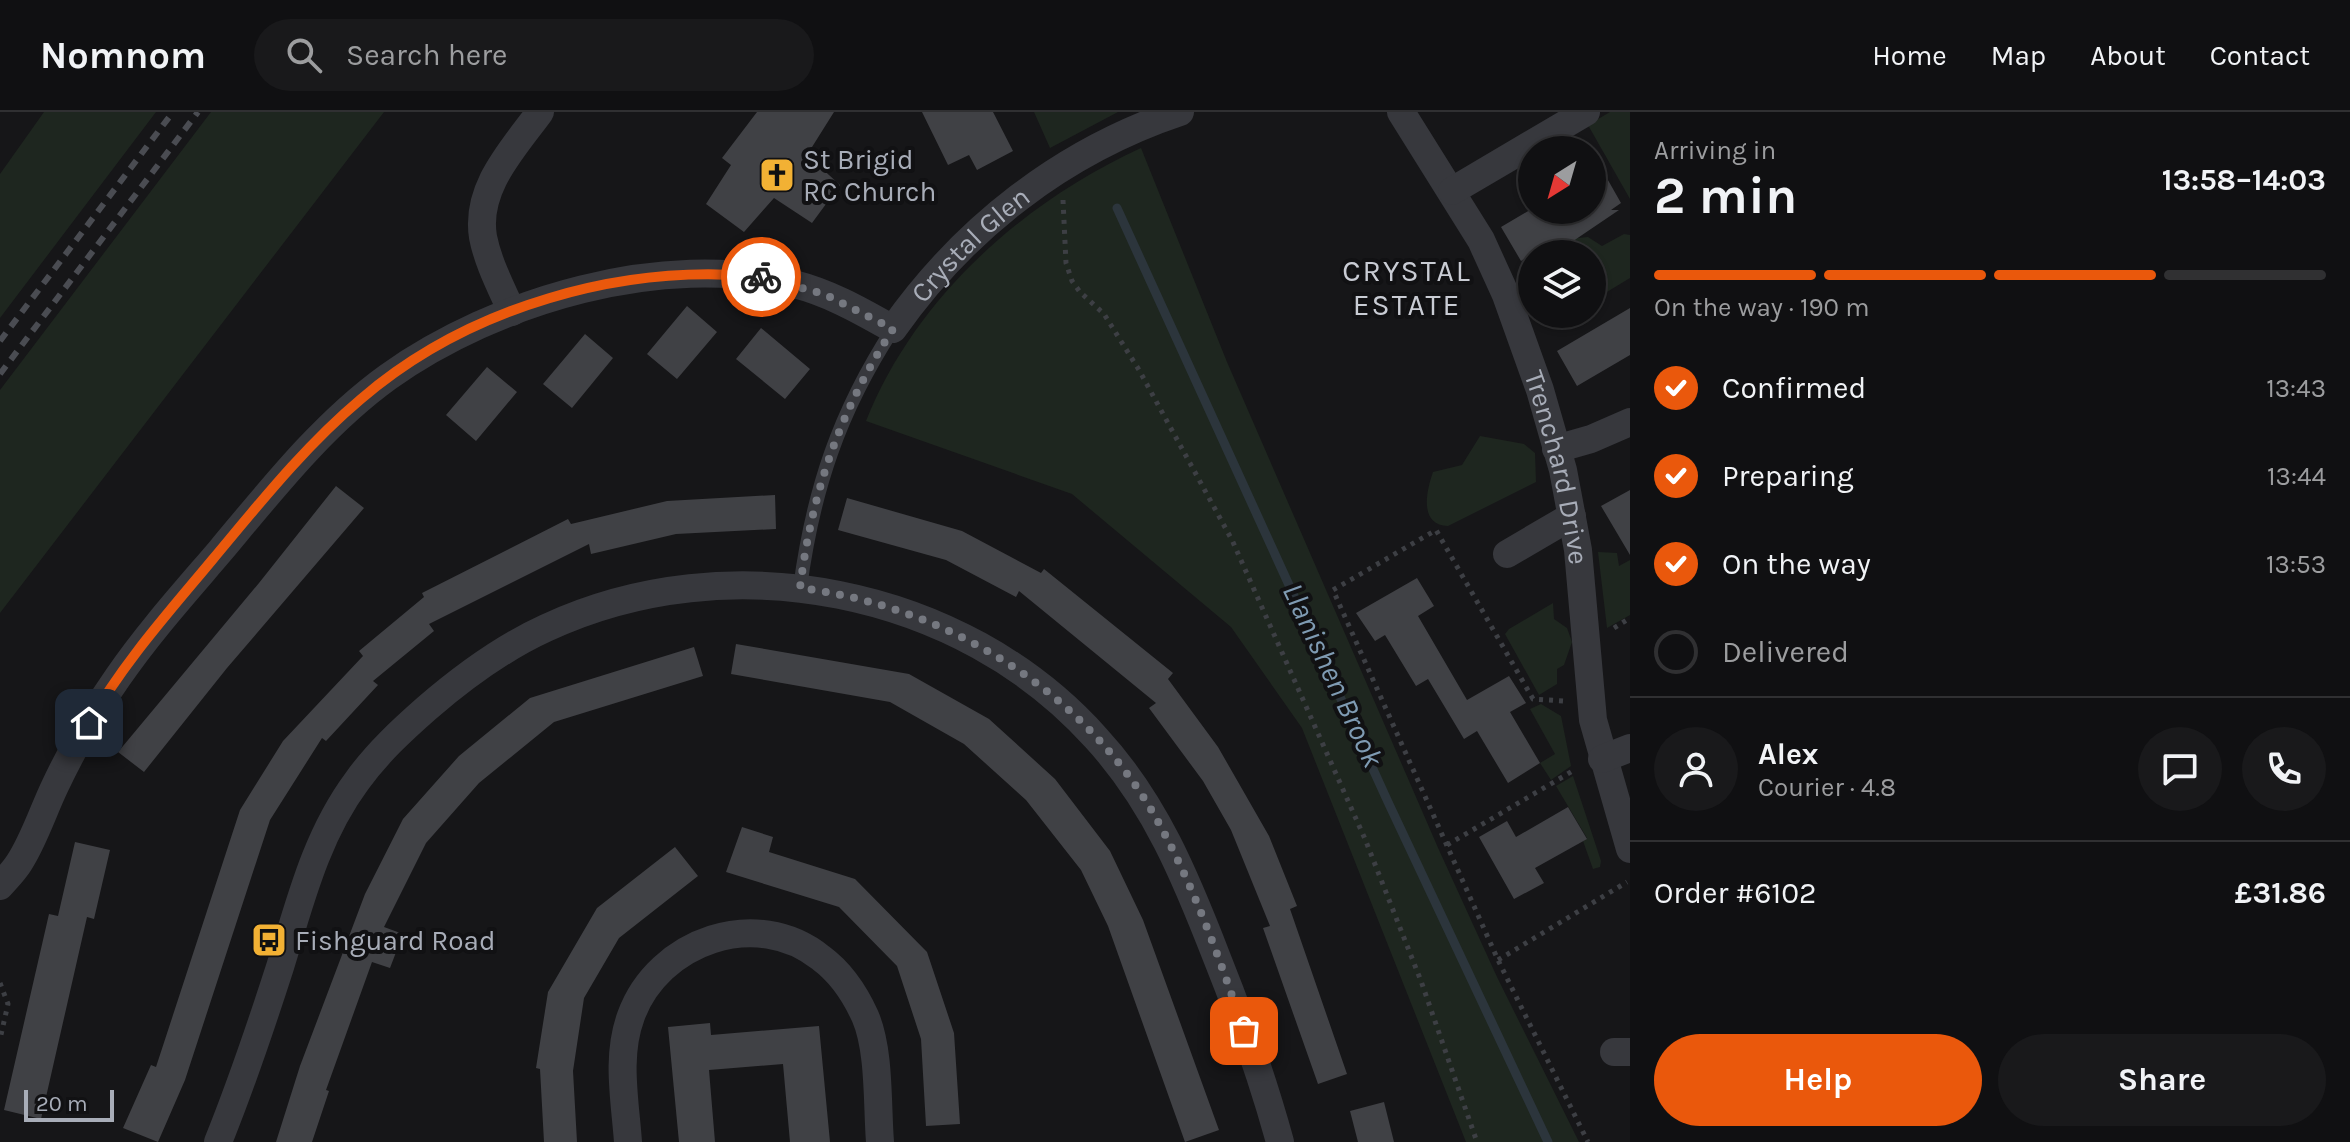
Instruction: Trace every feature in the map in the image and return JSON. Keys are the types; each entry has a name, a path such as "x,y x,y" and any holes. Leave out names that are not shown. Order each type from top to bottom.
{"street":[{"path":"512,312 483,238 485,197 492,180 540,112"},
{"name":"Crystal Glen","path":"893,329 943,266 1007,206 1078,157 1130,130 1180,112"},
{"name":"Trenchard Drive","path":"1401,112 1481,240 1529,356 1572,516 1583,589 1590,701 1602,759 1630,849"},
{"path":"1452,191 1586,112"},
{"path":"0,886 19,863 78,741 119,675 275,486 339,418 388,378 453,338 512,312 561,296 664,275 763,277 810,289 858,309 893,329"},
{"path":"1556,449 1591,439 1630,422"},
{"path":"1507,554 1572,516"},
{"path":"218,1142 277,977 318,848 357,780 409,725 482,665 543,629 572,616 676,591 756,585 800,588 860,598 968,640 1028,676 1096,738 1154,814 1188,882 1236,1005 1280,1142"},
{"path":"1602,759 1630,748"},
{"path":"628,1142 622,1060 625,1034 642,993 656,973 692,946 738,933 790,941 820,956 855,997 872,1039 880,1142"}],"lane":[{"name":"Crystal Glen","path":"800,588 812,515 825,468 864,374 893,329"}],"path":[{"path":"1070,194 1062,201 1066,263 1072,281 1104,314 1139,370 1232,540 1365,839 1421,981 1477,1142"},
{"path":"1563,701 1533,699 1436,530 1333,590 1498,960 1588,1142"},
{"path":"1447,845 1576,769 1573,755"},
{"path":"1498,960 1627,882"},
{"path":"0,983 8,1004 0,1039"}],"shaded area":[{"path":"44,112 156,112 0,318 0,174"},
{"path":"211,112 384,112 0,613 0,390"},
{"path":"1034,112 1118,112 1050,148"},
{"path":"1610,112 1630,112 1630,199 1606,157 1606,136 1594,136 1588,125"},
{"path":"1141,148 1227,362 1439,850 1497,977 1579,1142 1466,1142 1302,728 1231,627 1072,494 866,421 887,376 913,334 943,295 978,259 1055,196"},
{"path":"1624,234 1630,235 1630,278 1606,293 1606,244"},
{"path":"1588,237 1593,240 1568,240 1569,239"},
{"path":"1480,436 1524,444 1535,453 1536,482 1448,526 1439,524 1432,520 1427,506 1433,472 1462,465"},
{"path":"1598,552 1617,553 1619,566 1630,560 1630,615 1607,628"},
{"path":"1553,603 1554,619 1567,628 1572,642 1564,665 1557,669 1557,684 1539,695 1505,634"},
{"path":"1541,704 1561,716 1571,766 1551,780 1540,763 1555,754 1530,709"},
{"path":"1573,776 1601,861 1600,867 1593,869 1583,841 1587,838 1556,786"}],"building":[{"name":"St Brigid RC Church","path":"757,112 834,112 807,155 840,185 812,223 774,198 744,232 706,204 731,165 722,158"},
{"path":"922,112 993,112 1013,151 977,170 969,155 948,165"},
{"path":"1606,177 1621,203 1611,210 1619,210 1606,219"},
{"path":"1518,217 1518,224 1598,224 1575,240 1518,240 1518,256 1501,227"},
{"path":"687,306 717,332 677,379 647,354"},
{"path":"1630,308 1630,355 1577,386 1557,351 1596,328 1606,328 1606,322"},
{"path":"761,328 810,369 785,399 736,359"},
{"path":"585,334 613,358 572,408 543,384"},
{"path":"487,367 517,392 476,441 446,415"},
{"path":"336,486 364,508 227,668 144,772 118,752"},
{"path":"1630,490 1630,555 1601,506"},
{"path":"775,495 776,529 676,534 591,554 589,544 429,624 434,631 373,681 378,685 326,741 322,738 270,820 185,1080 158,1142 123,1128 151,1065 156,1067 240,810 283,741 363,656 359,651 424,597 422,593 568,519 571,524 667,501"},
{"path":"847,498 962,531 1041,573 1044,569 1173,673 1168,679 1218,747 1269,836 1297,906 1290,909 1347,1074 1318,1084 1263,928 1270,926 1231,830 1203,781 1149,708 1156,703 1019,591 1016,597 946,560 838,530"},
{"path":"1417,578 1434,606 1418,616 1467,700 1509,676 1526,703 1510,712 1540,763 1508,783 1477,731 1464,739 1428,679 1416,686 1385,635 1375,641 1356,613"},
{"path":"736,644 909,674 989,719 1055,779 1110,851 1143,920 1219,1130 1185,1142 1108,926 1081,870 1026,800 964,744 890,702 731,674"},
{"path":"694,647 703,676 554,722 479,783 426,843 384,927 403,934 390,968 372,962 326,1090 329,1091 312,1142 276,1142 300,1066 365,894 403,819 459,756 530,698"},
{"path":"1568,807 1587,839 1535,868 1544,883 1514,899 1479,837 1507,821 1516,837"},
{"path":"742,827 773,837 769,852 855,879 927,952 954,1033 960,1124 926,1126 921,1039 897,966 839,907 726,872"},
{"path":"75,842 110,850 94,919 87,917 41,1119 4,1110 49,914 58,916"},
{"path":"675,847 698,876 619,938 584,998 573,1071 577,1142 544,1142 540,1069 536,1068 548,992 597,908"},
{"path":"710,1023 711,1035 819,1026 830,1142 790,1142 783,1064 709,1070 715,1142 679,1142 668,1027"},
{"path":"1384,1102 1394,1142 1358,1142 1350,1111"}],"waterway":[{"name":"Llanishen Brook","path":"1117,208 1388,802 1548,1142"}],"railway":[{"path":"0,341 173,112"},
{"path":"0,374 198,112"}],"way so far":[{"path":"761,277 824,294 893,329 864,374 825,468 812,515 800,588 860,598 968,640 1028,676 1083,725 1126,775 1154,814 1173,849 1244,1031"}],"place":[{"name":"St Brigid RC Church","path":"777,175"},
{"name":"Fishguard Road","path":"269,940"}],"district":[{"name":"CRYSTAL ESTATE","path":"1407,288"}],"route":[{"path":"89,723 119,675 275,486 339,418 415,359 481,325 561,296 664,275 761,277"}]}
